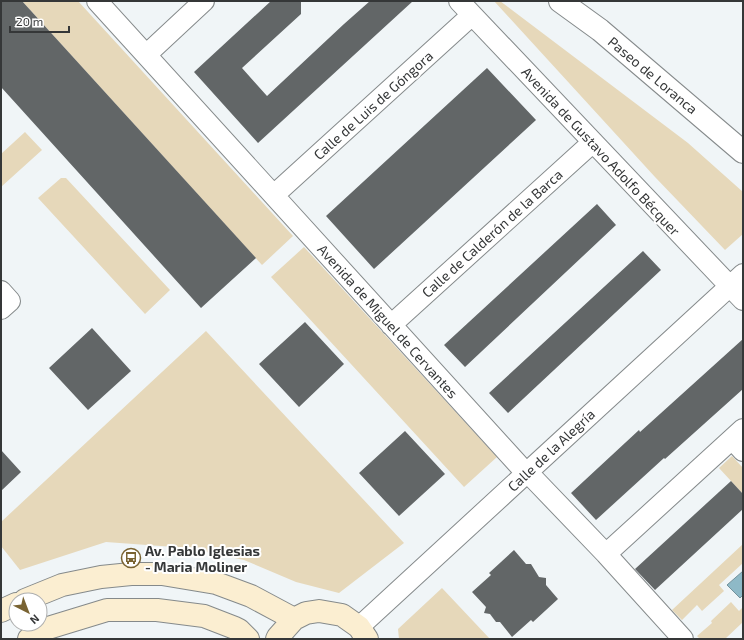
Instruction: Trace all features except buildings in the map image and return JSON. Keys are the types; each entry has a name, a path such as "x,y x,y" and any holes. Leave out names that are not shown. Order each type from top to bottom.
{"main road":[{"path":"45,592 62,585 101,577 131,574 162,574 216,583 251,596 294,619"},
{"path":"29,639 48,628 107,610 157,610 204,616 239,630 248,639"},
{"path":"277,639 294,619 306,613 319,611 342,615 363,633"}],"street":[{"name":"Avenida de Miguel de Cervantes","path":"97,1 526,473 534,479 606,554 683,639"},
{"path":"146,55 204,1"},
{"name":"Paseo de Loranca","path":"560,1 600,30 743,152"},
{"name":"Avenida de Gustavo Adolfo Bécquer","path":"465,8 592,142 739,287"},
{"name":"Calle de Luis de Góngora","path":"274,196 465,8"},
{"name":"Calle de Calderón de la Barca","path":"391,325 592,142"},
{"name":"Calle de la Alegría","path":"363,633 526,473 739,287"},
{"path":"1,291 10,301 1,309"},
{"path":"606,554 739,440"}],"shaded area":[{"path":"22,1 78,1 293,236 262,265"},
{"path":"494,1 500,1 688,143 743,192 743,234 725,250 655,177"},
{"path":"25,132 42,150 1,187 1,154"},
{"path":"61,178 66,178 170,290 145,314 38,198"},
{"path":"304,247 497,457 464,487 271,277"},
{"path":"206,331 404,543 339,593 296,582 244,560 188,548 106,542 20,570 1,546 1,522"},
{"path":"732,456 743,468 743,494 719,468"},
{"path":"743,544 743,563 719,585 724,591 702,611 697,605 682,620 672,610"},
{"path":"442,588 490,639 399,639 398,629"},
{"path":"731,602 739,611 743,607 743,622 725,639 700,639 697,636 712,623 711,621"}],"water":[{"path":"743,571 743,595 740,598 727,585"}],"place":[{"name":"Av. Pablo Iglesias - Maria Moliner","path":"131,558"}]}
